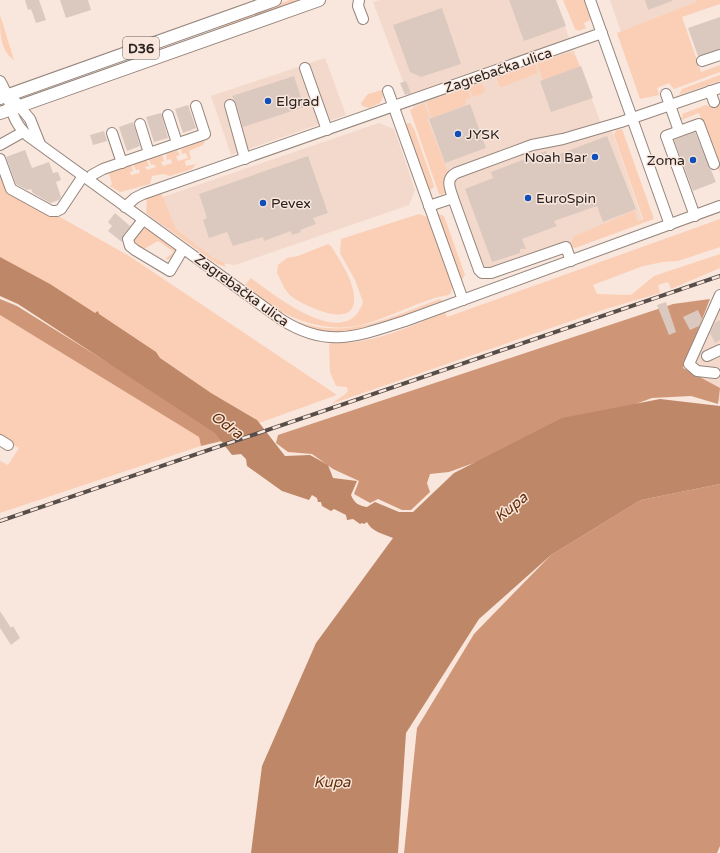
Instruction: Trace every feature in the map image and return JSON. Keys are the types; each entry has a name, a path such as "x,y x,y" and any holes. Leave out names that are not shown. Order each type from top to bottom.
{"main road":[{"name":"D36","path":"4,97 275,0"},
{"name":"D36","path":"10,110 319,0"}],"street":[{"path":"348,0 359,3 363,19"},
{"path":"590,0 670,225"},
{"name":"Zagrebačka ulica","path":"125,207 135,198 143,194 602,33"},
{"path":"702,61 720,55"},
{"path":"305,68 327,130"},
{"name":"Zagrebačka ulica","path":"0,80 4,97 23,132 88,176 125,207 282,320 299,330 319,336 347,338 360,336 720,206"},
{"path":"571,261 566,247 491,273 482,273 479,270 453,198 449,182 450,177 456,173 532,145 563,139 632,119 715,89 714,102"},
{"path":"388,91 463,300"},
{"path":"666,94 679,131"},
{"path":"230,105 246,158"},
{"path":"0,159 11,189 51,211 57,211 61,209 88,176 122,162 205,134 196,106"},
{"name":"Zagrebačka ulica","path":"10,110 30,119 40,144"},
{"path":"168,115 178,143"},
{"path":"140,124 149,153"},
{"path":"695,216 666,136 699,124 714,164"},
{"path":"0,145 23,132"},
{"path":"112,133 122,162"},
{"path":"429,206 453,198"},
{"path":"143,220 128,239 130,246 135,250 170,271 183,248"},
{"path":"716,373 697,372 689,364 720,294"},
{"path":"707,356 720,350"}],"shaded area":[{"path":"290,0 306,0 219,30 218,28 220,25"},
{"path":"380,0 555,0 600,121 605,127 612,131 643,222 486,279 479,277 474,269 373,2"},
{"path":"563,0 585,0 592,19 584,23 586,28 579,31 575,29"},
{"path":"610,0 709,0 621,32"},
{"path":"696,0 720,0 720,4 682,17 701,72 720,65 720,72 674,89 669,83 657,88 659,95 640,99 617,33 696,2"},
{"path":"0,15 14,60 9,56 3,46"},
{"path":"570,52 576,57 580,67 543,80 537,64"},
{"path":"325,58 346,115 231,155 211,96"},
{"path":"535,64 538,73 502,87 499,86 497,79 498,77"},
{"path":"720,75 720,81 679,95 682,89"},
{"path":"481,83 485,88 484,93 473,97 469,88"},
{"path":"467,88 471,98 465,100 466,105 432,118 426,102"},
{"path":"382,90 383,97 380,103 369,108 362,106 361,103 368,94"},
{"path":"424,103 430,118 427,119 448,172 446,176 446,192 442,195 439,194 410,110"},
{"path":"720,104 720,173 699,113 681,120 680,119 683,116 682,114 706,105 712,107"},
{"path":"379,123 394,129 415,190 409,205 235,265 218,263 149,216 151,201"},
{"path":"407,123 410,123 414,129 432,180 434,187 429,191 406,126"},
{"path":"622,129 654,219 575,248 571,246 572,240 575,236 635,210 638,222 643,219 614,135 616,130"},
{"path":"199,139 205,141 203,145 189,151 191,159 185,161 186,166 196,164 192,169 170,176 163,174 152,176 150,184 120,192 110,186 112,184 109,173 131,165 133,171 130,172 131,175 140,173 139,169 136,170 133,164 147,160 149,166 145,167 147,170 156,167 154,164 151,165 149,159 162,155 164,161 161,162 163,166 172,163 171,159 167,160 166,154 177,150 180,155 176,156 178,161 188,158 186,153 182,154 181,149 194,144"},
{"path":"0,170 11,193 53,217 60,217 129,256 337,395 253,425 0,263"},
{"path":"161,193 176,229 213,258 223,262 226,267 217,264 146,213 147,198"},
{"path":"419,214 427,217 452,286 451,293 448,295 417,304 365,324 349,327 333,327 316,325 285,314 257,296 245,285 251,278 276,297 310,316 327,322 342,322 355,316 363,302 355,280 340,253 341,239"},
{"path":"439,214 444,216 465,275 461,281 437,215"},
{"path":"720,219 720,247 678,261 643,266 593,285 597,294 631,295 654,276 720,254 720,268 671,289 668,282 658,285 660,293 606,309 331,404 348,391 347,387 336,386 330,372 329,345 331,343 346,343 376,338 404,329 445,312 447,317"},
{"path":"143,224 176,247 177,250 174,257 167,260 166,258 174,252 158,241 144,249 139,249 133,240"},
{"path":"328,244 331,246 343,265 353,287 354,302 351,310 345,314 326,312 305,305 286,291 277,273 278,265 287,258 298,256"},
{"path":"720,292 720,402 688,377 686,367 707,320 715,293"},
{"path":"0,299 17,306 213,428 226,440 201,446 199,437 0,315"},
{"path":"440,299 443,302 386,324 355,332 340,334 325,333 315,331 298,324 299,322 317,327 353,327 370,324"},
{"path":"710,299 683,368 720,388 718,404 691,396 652,398 449,472 430,474 427,483 430,492 411,510 402,510 378,499 370,503 354,494 359,481 333,469 312,454 288,452 276,443 278,435 673,304"},
{"path":"0,315 199,437 201,446 0,513 0,461 8,465 19,448 0,437"},
{"path":"720,484 720,846 717,853 404,853 417,728 474,634 551,555 641,500"}],"water":[{"name":"Kupa","path":"0,257 50,284 95,313 98,311 99,314 156,352 160,358 211,393 257,420 285,456 310,455 328,465 333,478 357,481 351,495 357,504 362,506 367,507 375,502 399,512 413,512 454,473 562,418 660,399 720,406 720,484 641,500 551,555 479,619 406,733 398,853 251,853 262,766 316,643 393,538 374,530 367,522 360,524 353,519 347,520 346,515 334,509 331,511 322,506 321,502 318,502 317,498 312,495 309,500 282,491 247,466 246,459 241,454 232,455 215,433 18,304 0,296"}],"building":[{"path":"25,0 39,0 46,20 36,23 31,9 28,10"},
{"path":"60,0 88,0 91,10 66,18"},
{"path":"509,0 556,0 566,26 524,41"},
{"path":"645,0 672,0 672,1 648,10"},
{"path":"442,8 461,64 421,77 410,72 393,25"},
{"path":"720,17 720,49 698,56 688,28"},
{"path":"581,66 593,98 551,112 540,81"},
{"name":"Elgrad","path":"294,76 304,107 243,127 236,103 232,96"},
{"path":"406,81 411,93 405,95 400,83"},
{"name":"JYSK","path":"470,104 486,148 445,163 429,119"},
{"path":"188,105 196,128 183,133 175,109"},
{"path":"161,113 168,138 154,142 146,117"},
{"path":"133,122 140,146 127,151 119,127"},
{"path":"104,131 107,141 93,145 90,135"},
{"name":"Zoma","path":"695,132 716,182 693,191 674,140"},
{"path":"607,136 636,209 603,222 597,206 554,221 557,226 522,239 526,249 520,249 520,253 492,262 465,189 493,178 491,172 546,151 549,158"},
{"path":"25,150 32,168 49,162 53,173 58,172 61,180 56,182 61,197 59,200 50,203 33,193 31,189 27,190 16,184 6,157"},
{"name":"Pevex","path":"308,156 328,213 313,218 316,224 300,230 301,232 292,235 291,231 264,241 263,237 233,246 227,232 209,238 203,220 207,218 199,194"},
{"path":"115,213 130,226 123,235 122,242 108,231 112,226 108,222"},
{"path":"666,302 676,332 669,335 657,305"},
{"path":"698,310 702,319 699,326 690,330 683,317"},
{"path":"720,320 720,340 715,343 710,333 715,323"},
{"path":"0,611 11,628 13,626 20,638 11,645 0,628"}],"railway":[{"path":"0,521 720,276"}],"place":[{"name":"Elgrad","path":"268,101"},
{"name":"JYSK","path":"458,134"},
{"name":"Noah Bar","path":"595,157"},
{"name":"Zoma","path":"693,160"},
{"name":"EuroSpin","path":"528,198"},
{"name":"Pevex","path":"263,203"}],"water label":[{"name":"Odra","path":"227,425"}]}
